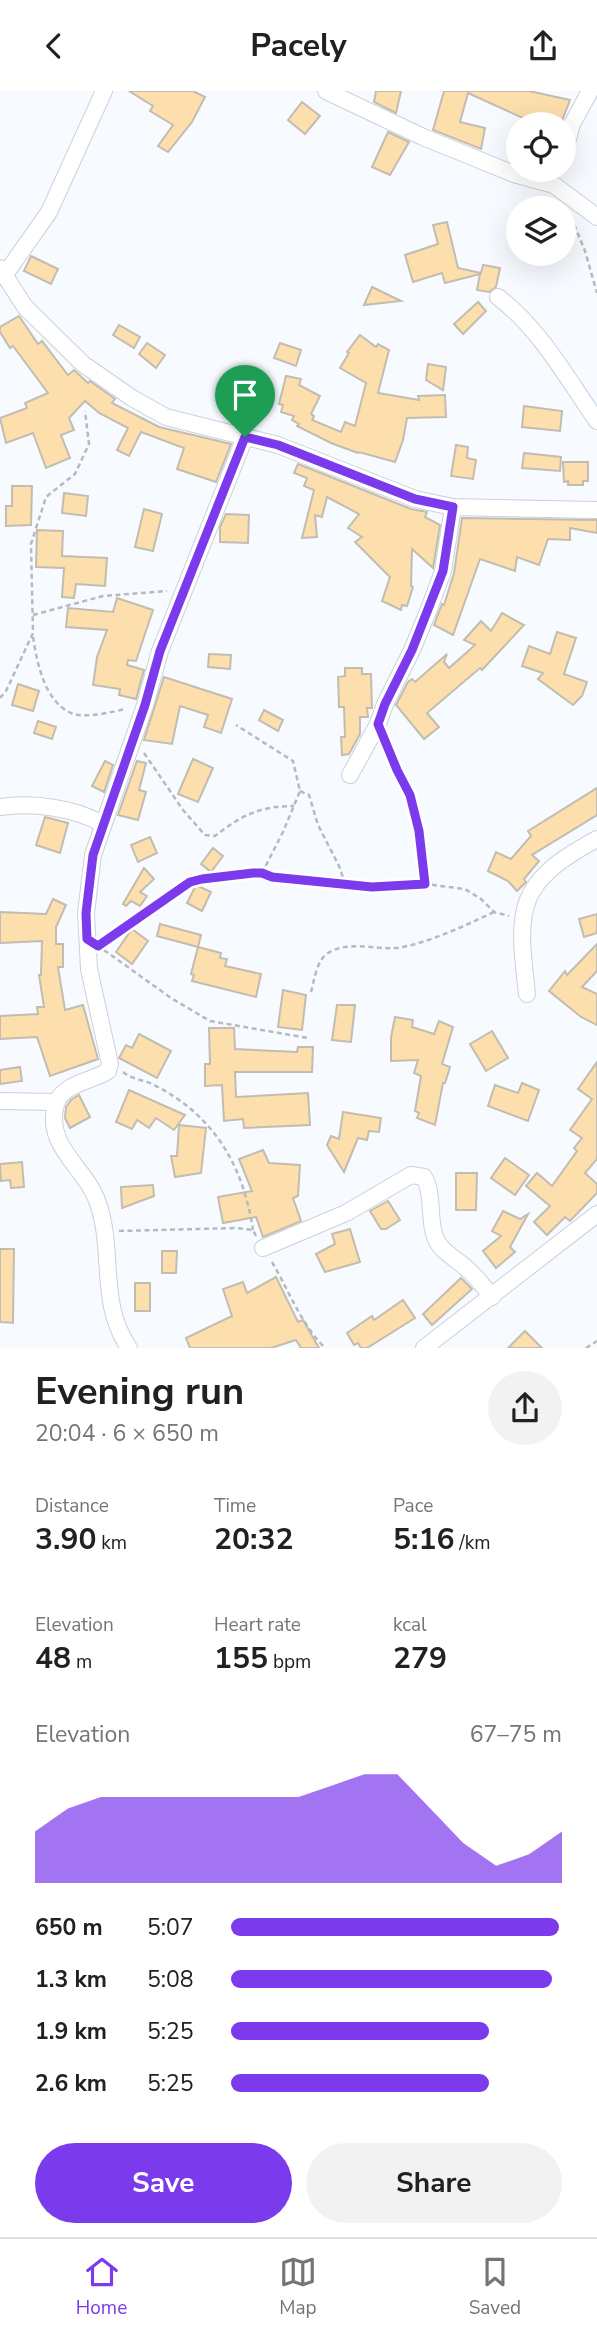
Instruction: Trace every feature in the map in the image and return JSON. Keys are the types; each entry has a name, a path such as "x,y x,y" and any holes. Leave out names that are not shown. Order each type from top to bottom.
{"street":[{"path":"104,91 49,212 1,273 25,307 83,364 132,398 166,417 278,445 415,499 453,507 597,510"},
{"path":"326,91 423,137 506,171"},
{"path":"576,117 590,91"},
{"path":"561,182 597,217"},
{"path":"498,297 525,321 562,366 597,421"},
{"path":"129,1348 120,1335 112,1313 104,1231 98,1202 89,1183 60,1146 54,1130 57,1102 62,1093 108,1071 110,1055 89,969 86,913 92,864 103,824 145,705 160,651 245,437"},
{"path":"350,775 378,724 416,640 443,571 453,507"},
{"path":"0,807 48,806 103,824"},
{"path":"527,994 521,945 526,902 535,884 556,866 597,839"},
{"path":"0,1101 57,1102"},
{"path":"263,1248 346,1213 411,1175 424,1177 430,1187 431,1221 435,1238 441,1248 468,1269 492,1297"},
{"path":"424,1348 597,1214"}],"path":[{"path":"576,229 597,293"},
{"path":"85,411 89,444 75,474 46,497 31,544 33,633 37,661 56,702 72,713 88,715 145,705"},
{"path":"33,615 103,596 183,591"},
{"path":"0,698 12,680 33,633"},
{"path":"378,724 410,795 419,831 425,884"},
{"path":"236,725 293,761 300,791 284,832 262,873"},
{"path":"132,742 147,756 183,810 205,835 215,836 237,819 259,810 272,806 294,806"},
{"path":"300,791 309,795 318,825 345,883"},
{"path":"309,1038 210,1021 171,998 98,946 190,882 262,873 272,877 372,887 425,884 465,889 481,899 494,912 522,919"},
{"path":"311,992 322,958 328,953 350,946 399,948 458,929 494,912"},
{"path":"110,1055 118,1069 128,1077 151,1084 181,1102 216,1133 228,1150 250,1213 253,1230 307,1325 325,1348"},
{"path":"104,1231 237,1228 253,1230"},
{"path":"586,1348 597,1341"}],"building":[{"path":"129,91 193,91 205,97 192,122 168,152 158,146 173,125 150,111 153,106"},
{"path":"376,91 401,91 396,113 374,102"},
{"path":"444,91 529,91 570,100 565,112 510,112 468,93 460,122 485,128 481,149 433,130"},
{"path":"302,102 320,116 305,134 288,120"},
{"path":"388,132 409,142 390,175 372,167"},
{"path":"447,222 458,268 481,273 483,265 500,268 496,287 489,292 477,290 480,274 445,283 442,273 413,282 405,255 438,244 433,225"},
{"path":"31,256 58,269 51,284 24,271"},
{"path":"372,287 401,301 364,305"},
{"path":"478,302 486,311 463,334 454,324"},
{"path":"19,316 38,344 42,341 68,375 74,370 88,383 90,381 115,399 112,403 159,427 231,444 216,482 177,469 184,448 141,432 129,456 117,450 128,428 99,413 85,401 69,418 74,430 61,435 70,458 46,468 33,433 6,443 0,418 27,408 25,403 48,393 0,332 0,327"},
{"path":"119,325 140,337 134,348 113,335"},
{"path":"360,335 376,347 378,344 389,350 378,393 419,400 418,396 445,395 446,417 407,418 395,462 331,443 297,426 299,424 292,420 294,416 281,412 283,405 279,404 286,376 301,379 299,385 320,396 311,414 314,416 312,420 341,432 345,422 355,426 366,383 340,368 349,353 347,352"},
{"path":"147,343 165,355 156,368 139,354"},
{"path":"280,343 301,350 296,366 274,358"},
{"path":"428,364 446,367 443,390 426,380"},
{"path":"524,406 562,411 560,431 522,427"},
{"path":"456,445 468,447 467,458 476,460 473,479 451,476"},
{"path":"524,453 561,457 560,471 522,468"},
{"path":"563,462 588,462 588,481 583,481 583,485 568,485 568,481 564,482"},
{"path":"298,464 411,509 427,512 425,517 440,525 433,568 412,549 413,587 407,606 402,605 401,610 382,601 390,577 355,542 362,537 348,528 359,514 327,497 322,517 315,515 317,537 302,538 314,490 304,486 307,478 294,473"},
{"path":"12,486 32,486 31,525 6,526 6,506 12,506"},
{"path":"64,493 88,496 86,516 62,513"},
{"path":"144,509 162,514 153,551 135,547"},
{"path":"226,514 249,515 248,543 220,542 220,527"},
{"path":"462,518 597,520 597,533 570,528 570,540 548,539 539,565 517,557 515,571 480,559 453,635 434,625 442,604 444,605 454,573"},
{"path":"37,530 63,531 62,556 107,558 105,586 76,584 74,598 62,597 64,568 36,567"},
{"path":"117,598 153,610 136,661 128,660 127,665 144,670 136,699 119,695 120,689 93,685 97,657 107,630 66,627 68,608 113,612"},
{"path":"502,613 524,625 482,670 480,668 427,713 439,727 424,739 396,705 408,682 412,679 415,682 447,654 444,662 449,668 475,645 464,640 481,621 491,631"},
{"path":"557,632 576,638 564,674 587,682 582,696 573,705 538,679 543,673 522,666 529,646 550,654"},
{"path":"209,654 231,655 230,669 208,667"},
{"path":"345,668 362,668 362,674 371,674 372,708 367,708 368,717 360,717 360,734 349,754 342,755 341,737 345,737 344,707 339,707 338,677 345,676"},
{"path":"164,677 232,699 221,733 204,727 208,715 180,706 172,744 144,740"},
{"path":"18,684 39,691 33,711 12,705"},
{"path":"264,710 283,720 278,731 259,720"},
{"path":"38,721 56,727 52,739 34,733"},
{"path":"193,759 213,768 198,802 178,794"},
{"path":"105,761 113,765 104,792 92,786"},
{"path":"137,761 146,763 139,790 146,792 138,820 118,815"},
{"path":"597,788 597,815 532,855 539,861 517,891 508,881 488,871 496,852 511,859 531,836 528,831"},
{"path":"45,817 68,823 60,853 36,845"},
{"path":"150,837 157,853 138,862 131,845"},
{"path":"213,848 223,856 211,872 201,864"},
{"path":"144,868 154,879 140,892 147,896 140,906 131,901 126,906 123,904"},
{"path":"196,885 211,892 202,911 187,903"},
{"path":"53,899 66,905 56,927 56,944 63,944 63,967 58,967 65,1010 83,1005 98,1059 50,1076 37,1037 0,1039 0,1016 38,1014 37,1007 44,1007 39,975 42,941 0,943 0,912 46,914"},
{"path":"597,914 597,933 584,937 579,919"},
{"path":"160,924 201,935 198,947 157,936"},
{"path":"132,929 148,941 132,964 116,952"},
{"path":"597,944 597,971 582,987 597,994 597,1025 581,1017 549,991 565,971 567,975"},
{"path":"198,947 221,953 220,958 227,959 225,966 261,974 256,997 192,981 194,975 191,974"},
{"path":"283,990 306,995 302,1030 278,1027"},
{"path":"337,1005 355,1005 351,1042 332,1040"},
{"path":"395,1017 413,1020 412,1027 434,1034 439,1021 453,1027 442,1064 450,1067 443,1083 435,1125 417,1118 419,1113 415,1111 421,1076 414,1073 418,1060 391,1061 391,1037"},
{"path":"209,1028 234,1028 235,1049 297,1052 298,1047 313,1047 312,1072 235,1072 236,1097 308,1093 310,1125 244,1128 243,1119 224,1121 222,1085 205,1086 205,1064 210,1064"},
{"path":"492,1031 508,1058 486,1071 470,1044"},
{"path":"139,1034 171,1051 157,1078 119,1058 126,1045 132,1048"},
{"path":"597,1062 597,1159 585,1173 597,1184 597,1193 570,1221 565,1217 547,1235 534,1222 550,1206 526,1186 537,1173 552,1186 577,1151 574,1148 582,1138 570,1130 592,1099 578,1089"},
{"path":"20,1067 22,1081 0,1084 0,1070"},
{"path":"522,1083 539,1090 528,1121 488,1106 495,1085 518,1093"},
{"path":"129,1090 185,1115 174,1130 156,1118 149,1128 137,1120 132,1129 116,1122"},
{"path":"79,1095 90,1117 70,1128 65,1118 66,1107"},
{"path":"343,1112 381,1118 379,1132 369,1131 367,1140 358,1138 344,1172 327,1145 331,1136 339,1139"},
{"path":"179,1125 206,1128 201,1173 175,1177 171,1156 177,1156"},
{"path":"263,1150 269,1163 300,1165 298,1196 293,1198 301,1221 263,1237 256,1217 223,1223 218,1197 252,1191 239,1159"},
{"path":"505,1158 529,1175 515,1195 491,1178"},
{"path":"22,1162 24,1187 11,1188 10,1180 1,1181 0,1164"},
{"path":"456,1173 477,1173 476,1210 456,1210"},
{"path":"153,1185 154,1196 122,1208 121,1187"},
{"path":"388,1201 400,1220 386,1229 381,1229 370,1211"},
{"path":"503,1211 520,1219 528,1214 510,1247 515,1252 496,1268 483,1251 501,1236 492,1231"},
{"path":"350,1229 360,1262 325,1272 316,1254 335,1244 332,1234"},
{"path":"0,1249 14,1249 13,1323 0,1322"},
{"path":"162,1251 177,1251 176,1273 162,1273"},
{"path":"276,1277 298,1322 303,1320 319,1348 301,1348 296,1340 271,1348 190,1348 186,1338 232,1316 223,1289 243,1282 247,1293"},
{"path":"461,1278 472,1289 432,1325 423,1314"},
{"path":"135,1283 150,1283 150,1311 135,1311"},
{"path":"403,1300 415,1318 367,1348 361,1348 358,1343 354,1345 347,1333 372,1316 374,1320"},
{"path":"525,1331 542,1348 508,1348"}],"route":[{"path":"245,437 278,445 415,499 453,507 443,571 412,650 378,724 410,795 419,831 425,884 372,887 272,877 262,873 202,879 190,882 171,894 98,946 87,939 86,913 93,855 145,705 160,651 245,437"}]}
